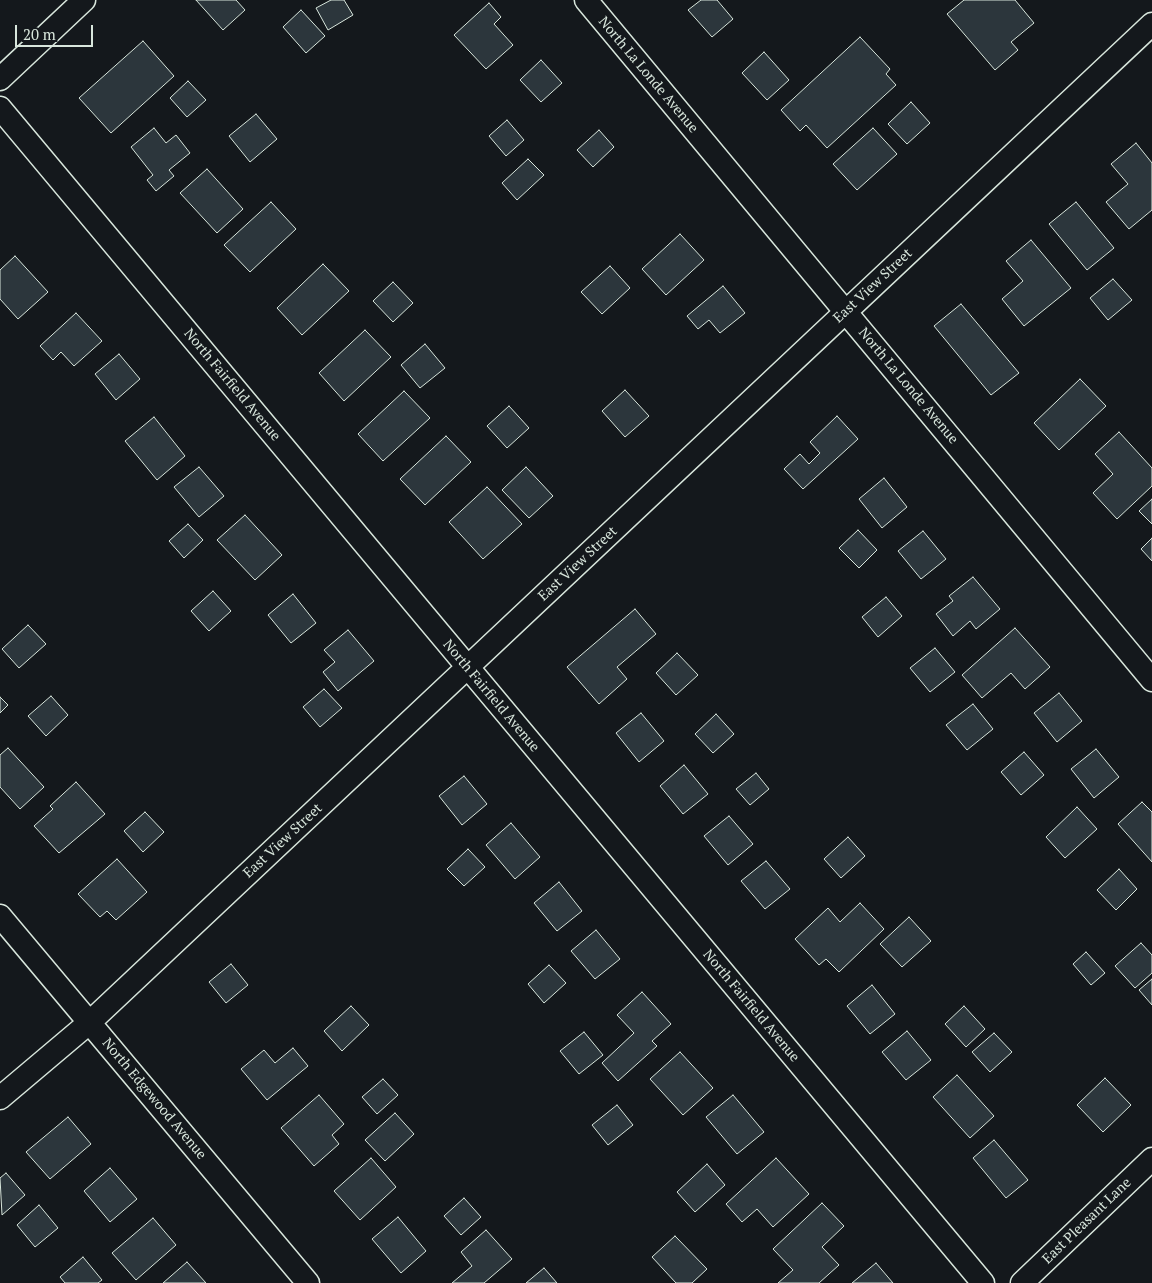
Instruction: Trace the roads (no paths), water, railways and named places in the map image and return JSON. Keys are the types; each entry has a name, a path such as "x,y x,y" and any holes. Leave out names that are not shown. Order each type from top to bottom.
{"street":[{"path":"0,79 84,0"},
{"name":"North La Londe Avenue","path":"586,0 1152,680"},
{"name":"East View Street","path":"0,1098 90,1022 1152,24"},
{"name":"North Fairfield Avenue","path":"0,108 983,1283"},
{"name":"North Edgewood Avenue","path":"0,916 308,1283"},
{"name":"East Pleasant Lane","path":"1022,1283 1152,1160"}]}
